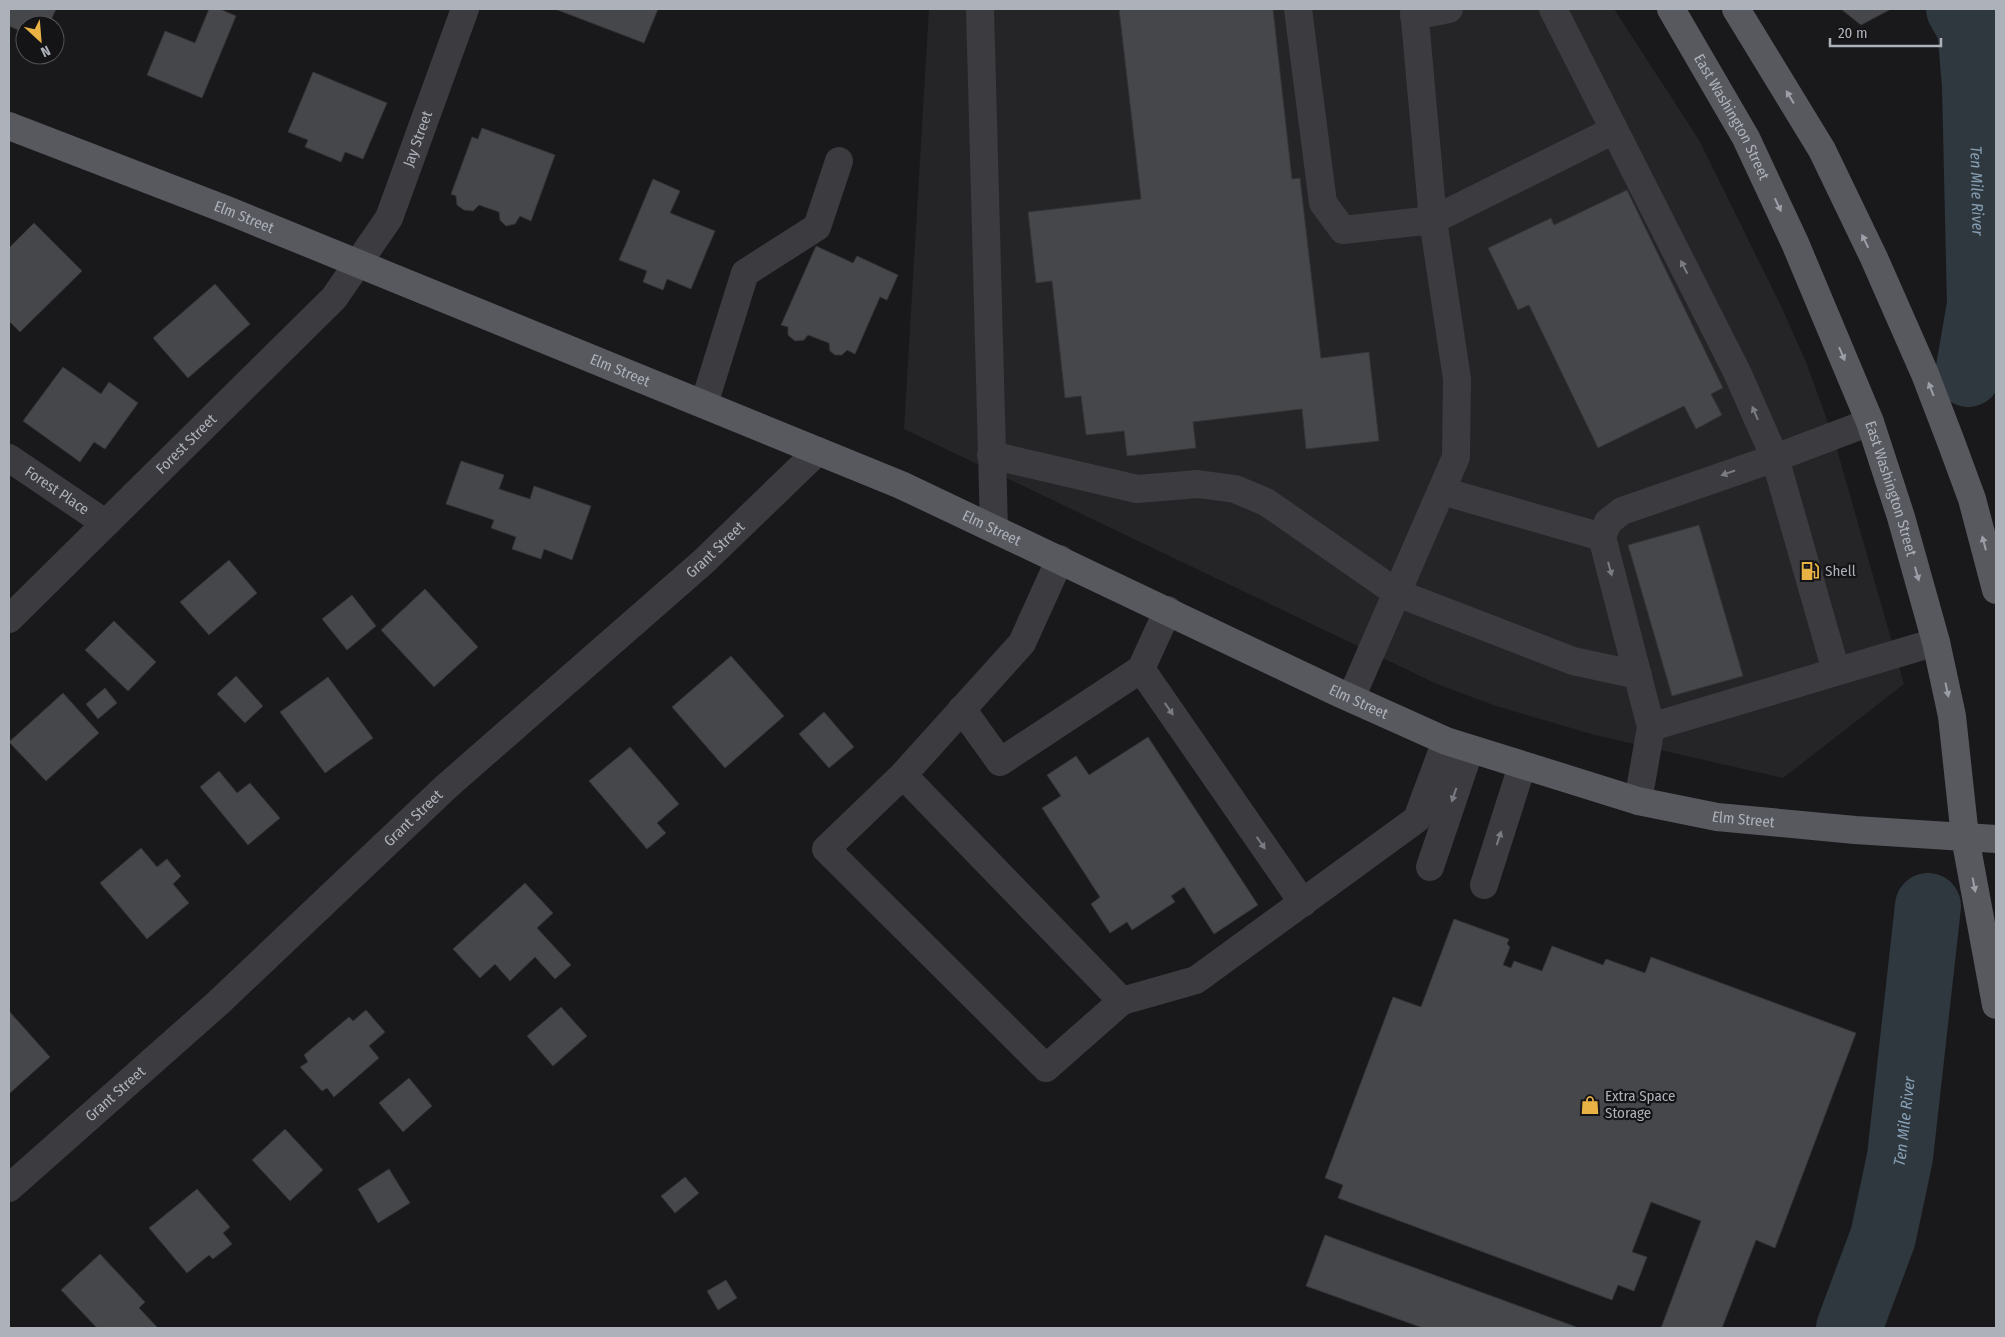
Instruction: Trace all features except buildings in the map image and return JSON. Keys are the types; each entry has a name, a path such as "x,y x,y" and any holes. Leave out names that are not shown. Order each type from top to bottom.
{"main road":[{"name":"East Washington Street","path":"1671,9 1746,138 1795,243 1870,422 1902,517 1936,642 1952,716 1965,837 1996,1005"},
{"path":"1736,9 1822,150 1874,258 1925,374 1951,442 1972,500 1996,590"},
{"name":"Elm Street","path":"9,126 227,210 901,485 1351,698 1458,745 1638,801 1726,818 1855,830 1996,839"}],"street":[{"name":"Jay Street","path":"358,263 389,218 465,9"},
{"path":"980,9 994,528"},
{"path":"1298,9 1323,203 1343,230 1432,220 1614,130"},
{"path":"1351,698 1456,458 1457,380 1432,220 1414,12 1449,9"},
{"path":"1553,9 1738,372 1775,458 1836,671"},
{"path":"704,404 745,273 817,227 839,161"},
{"name":"Forest Street","path":"9,619 104,523 334,298 358,263"},
{"path":"1638,801 1651,727 1602,537 1608,522 1622,511 1775,458 1870,422"},
{"name":"Grant Street","path":"9,1188 218,1003 446,786 703,562 818,451"},
{"path":"991,455 1137,489 1198,484 1235,489 1266,502 1398,593 1573,661 1638,675"},
{"name":"Forest Place","path":"9,458 104,523"},
{"path":"1442,491 1602,537"},
{"path":"1060,559 1022,643 902,775 826,849 1046,1068 1122,1001 1196,980 1417,819 1458,745"},
{"path":"962,709 1000,762 1141,669 1168,610"},
{"path":"1651,727 1936,642"},
{"path":"1141,669 1303,903"},
{"path":"1430,867 1458,745"},
{"path":"1484,884 1522,766"},
{"path":"902,775 1122,1001"}],"shaded area":[{"path":"929,9 1614,9 1699,140 1781,306 1806,362 1834,439 1904,684 1783,778 1595,735 1496,706 1437,684 904,429"}],"waterway":[{"name":"Ten Mile River","path":"1959,9 1970,28 1975,85 1980,305 1968,374"},
{"name":"Ten Mile River","path":"1849,1328 1883,1237 1900,1157 1928,906"}],"place":[{"name":"Shell","path":"1810,571"},
{"name":"Extra Space Storage","path":"1590,1105"}]}
